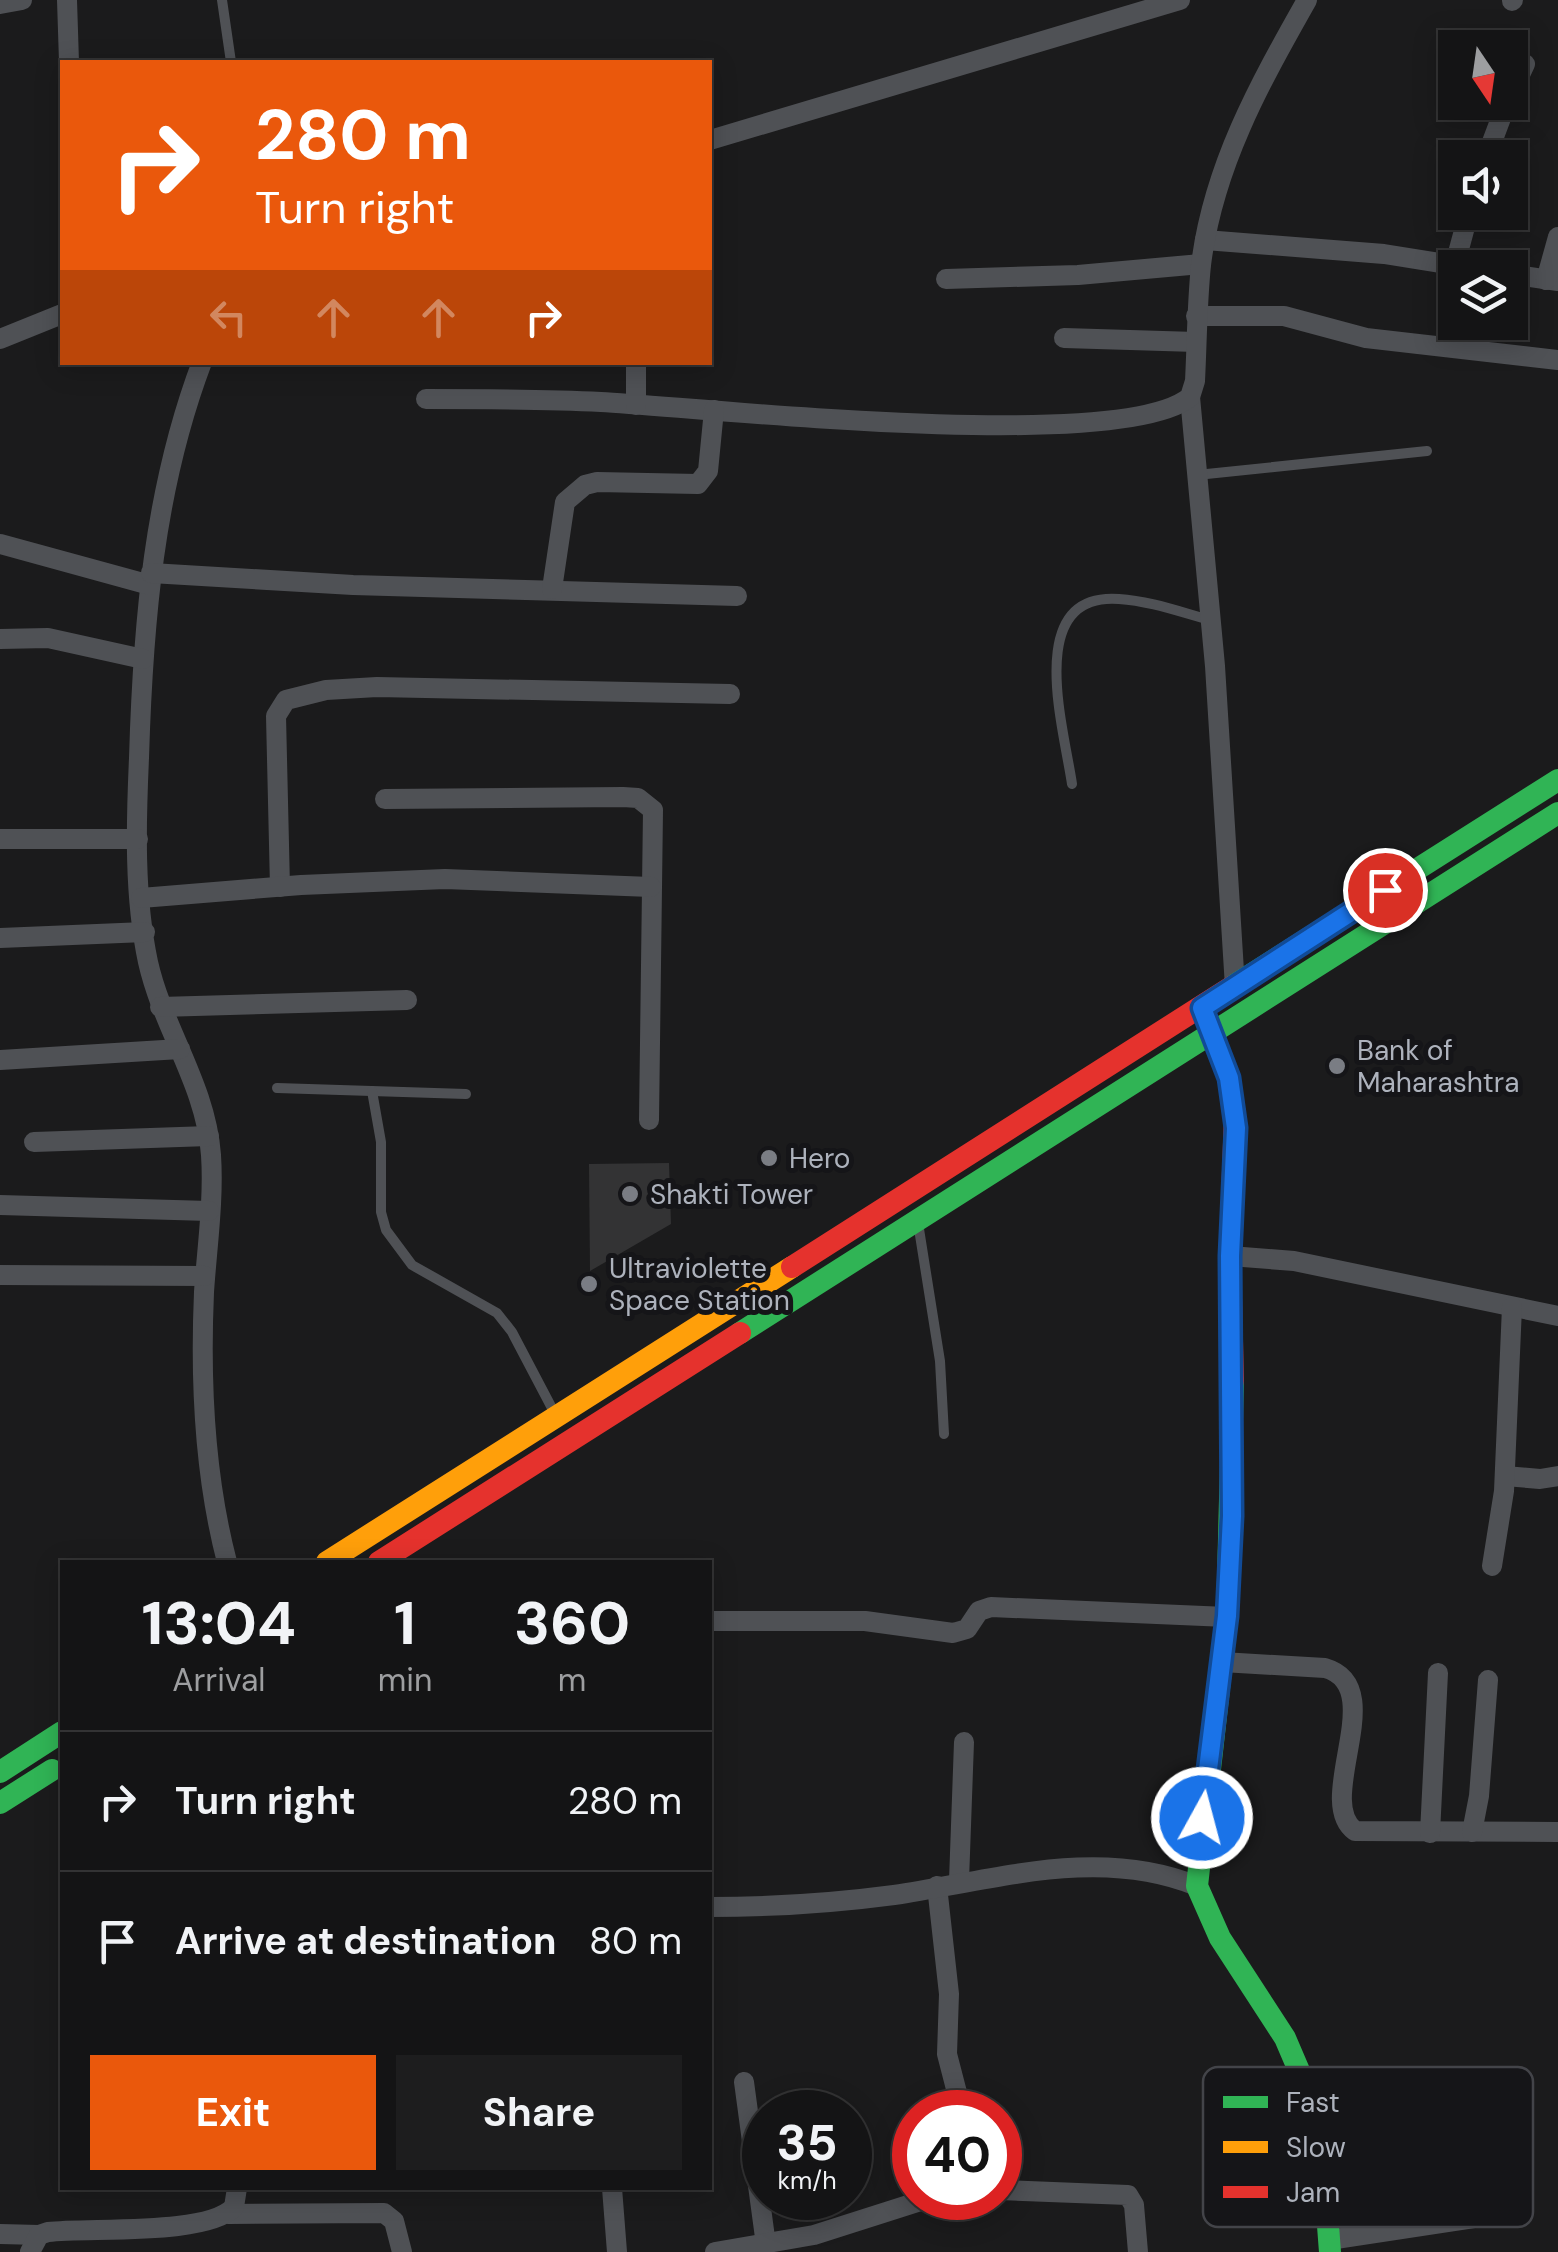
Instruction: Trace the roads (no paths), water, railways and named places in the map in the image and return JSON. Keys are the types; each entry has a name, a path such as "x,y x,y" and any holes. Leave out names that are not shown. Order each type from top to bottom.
{"main road":[{"path":"330,1560 1558,780"},
{"path":"382,1560 1558,813"},
{"path":"1202,1008 1229,1078 1235,1114 1230,1256 1234,1422 1227,1616 1197,1886 1220,1938 1285,2038 1297,2067"},
{"path":"0,1772 60,1733"},
{"path":"0,1803 60,1764"}],"street":[{"path":"0,4 22,0"},
{"path":"67,0 69,60"},
{"path":"712,139 1180,0"},
{"path":"1234,987 1211,621 1190,397 1195,381 1196,316 1205,240 1221,172 1237,131 1307,0"},
{"path":"1552,281 1558,237"},
{"path":"1205,240 1384,254 1438,262"},
{"path":"946,279 1078,275 1202,264"},
{"path":"0,339 60,315"},
{"path":"1196,316 1284,316 1366,338 1558,360"},
{"path":"1064,338 1196,342"},
{"path":"201,365 170,460 151,579 143,659 138,839 144,932 160,1007 197,1086 209,1136 204,1424 210,1485 227,1560"},
{"path":"636,365 636,405"},
{"path":"426,400 636,405 827,418 1089,424 1166,412 1190,397"},
{"path":"552,590 564,502 585,485 598,482 698,484 708,471 714,410"},
{"path":"0,544 151,579 737,596"},
{"path":"0,639 48,638 143,659"},
{"path":"280,887 276,716 286,700 326,690 377,687 730,694"},
{"path":"385,799 638,798 653,810 648,1120"},
{"path":"0,840 138,839"},
{"path":"140,898 445,879 651,887"},
{"path":"0,938 144,932"},
{"path":"160,1007 407,1000"},
{"path":"0,1060 180,1049"},
{"path":"34,1142 209,1136"},
{"path":"0,1205 209,1211"},
{"path":"1230,1256 1294,1261 1558,1316"},
{"path":"0,1275 206,1276"},
{"path":"1492,1566 1505,1476 1512,1307"},
{"path":"1505,1476 1540,1480 1558,1476"},
{"path":"712,1621 864,1621 954,1632 968,1629 979,1611 990,1607 1227,1616"},
{"path":"1222,1662 1340,1672 1352,1689 1344,1802 1348,1826 1366,1833 1558,1832"},
{"path":"1430,1832 1438,1673"},
{"path":"1472,1832 1479,1796 1488,1680"},
{"path":"959,1881 964,1742"},
{"path":"712,1907 843,1900 959,1881 1098,1866 1162,1872 1197,1886"},
{"path":"937,1886 949,1994 947,2054 956,2090"},
{"path":"744,2082 766,2245"},
{"path":"228,2214 234,2208 237,2190"},
{"path":"612,2190 617,2252"},
{"path":"1022,2191 1128,2195 1134,2204 1138,2252"},
{"path":"715,2252 827,2231 892,2210"},
{"path":"0,2234 35,2244 76,2230 187,2225 228,2214 384,2213 394,2220 402,2252"},
{"path":"1329,2246 1429,2227"}],"lane":[{"path":"222,0 231,60"},
{"path":"1198,475 1427,451"},
{"path":"1072,784 1057,662 1065,620 1077,607 1116,599 1211,621"},
{"path":"277,1088 466,1094"},
{"path":"372,1091 381,1142 381,1212 386,1230 412,1265 497,1313 512,1332 557,1417"},
{"path":"908,1195 940,1361 944,1434"}],"place":[{"name":"Bank of Maharashtra","path":"1337,1066"},
{"name":"Hero","path":"769,1158"},
{"name":"Shakti Tower","path":"630,1194"},
{"name":"Ultraviolette Space Station","path":"589,1284"}]}
